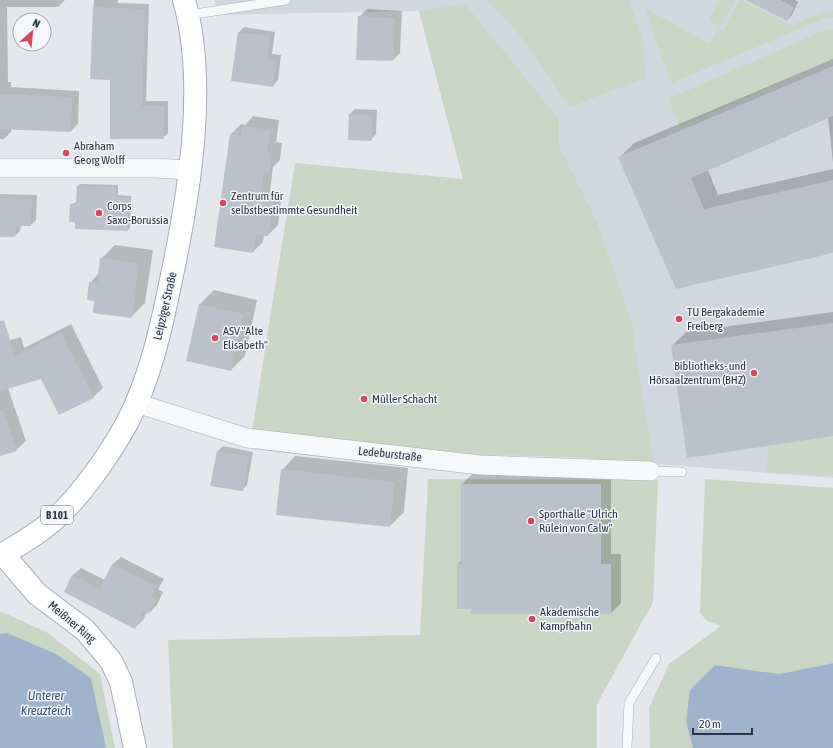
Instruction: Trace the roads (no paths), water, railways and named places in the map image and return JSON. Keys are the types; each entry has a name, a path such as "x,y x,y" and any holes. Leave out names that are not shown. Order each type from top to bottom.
{"main road":[{"name":"Leipziger Straße","path":"1,555 45,527 93,476 116,441 136,403 154,353 164,314 182,226 190,170 196,91 193,50 186,7"},
{"name":"Meißner Ring","path":"1,555 37,594 85,630 111,661 121,682 135,748"}],"street":[{"path":"0,168 155,168 190,170"},
{"name":"Ledeburstraße","path":"136,403 247,438 480,465 650,471"}],"lane":[{"path":"186,7 286,0"},
{"path":"650,471 682,472"},
{"path":"627,748 629,703 656,658"}],"water":[{"name":"Unterer Kreuzteich","path":"7,633 56,654 91,678 106,748 0,748 0,634"},
{"path":"833,663 833,748 693,748 686,722 690,690 715,665 779,674"}],"place":[{"name":"Abraham Georg Wolff","path":"66,153"},
{"name":"Zentrum für selbstbestimmte Gesundheit","path":"223,203"},
{"name":"Corps Saxo-Borussia","path":"99,213"},
{"name":"TU Bergakademie Freiberg","path":"679,319"},
{"name":"ASV \"Alte Elisabeth\"","path":"215,338"},
{"name":"Bibliotheks- und Hörsaalzentrum (BHZ)","path":"754,373"},
{"name":"Müller Schacht","path":"364,399"},
{"name":"Sporthalle \"Ulrich Rülein von Calw\"","path":"531,521"},
{"name":"Akademische Kampfbahn","path":"532,619"}]}
